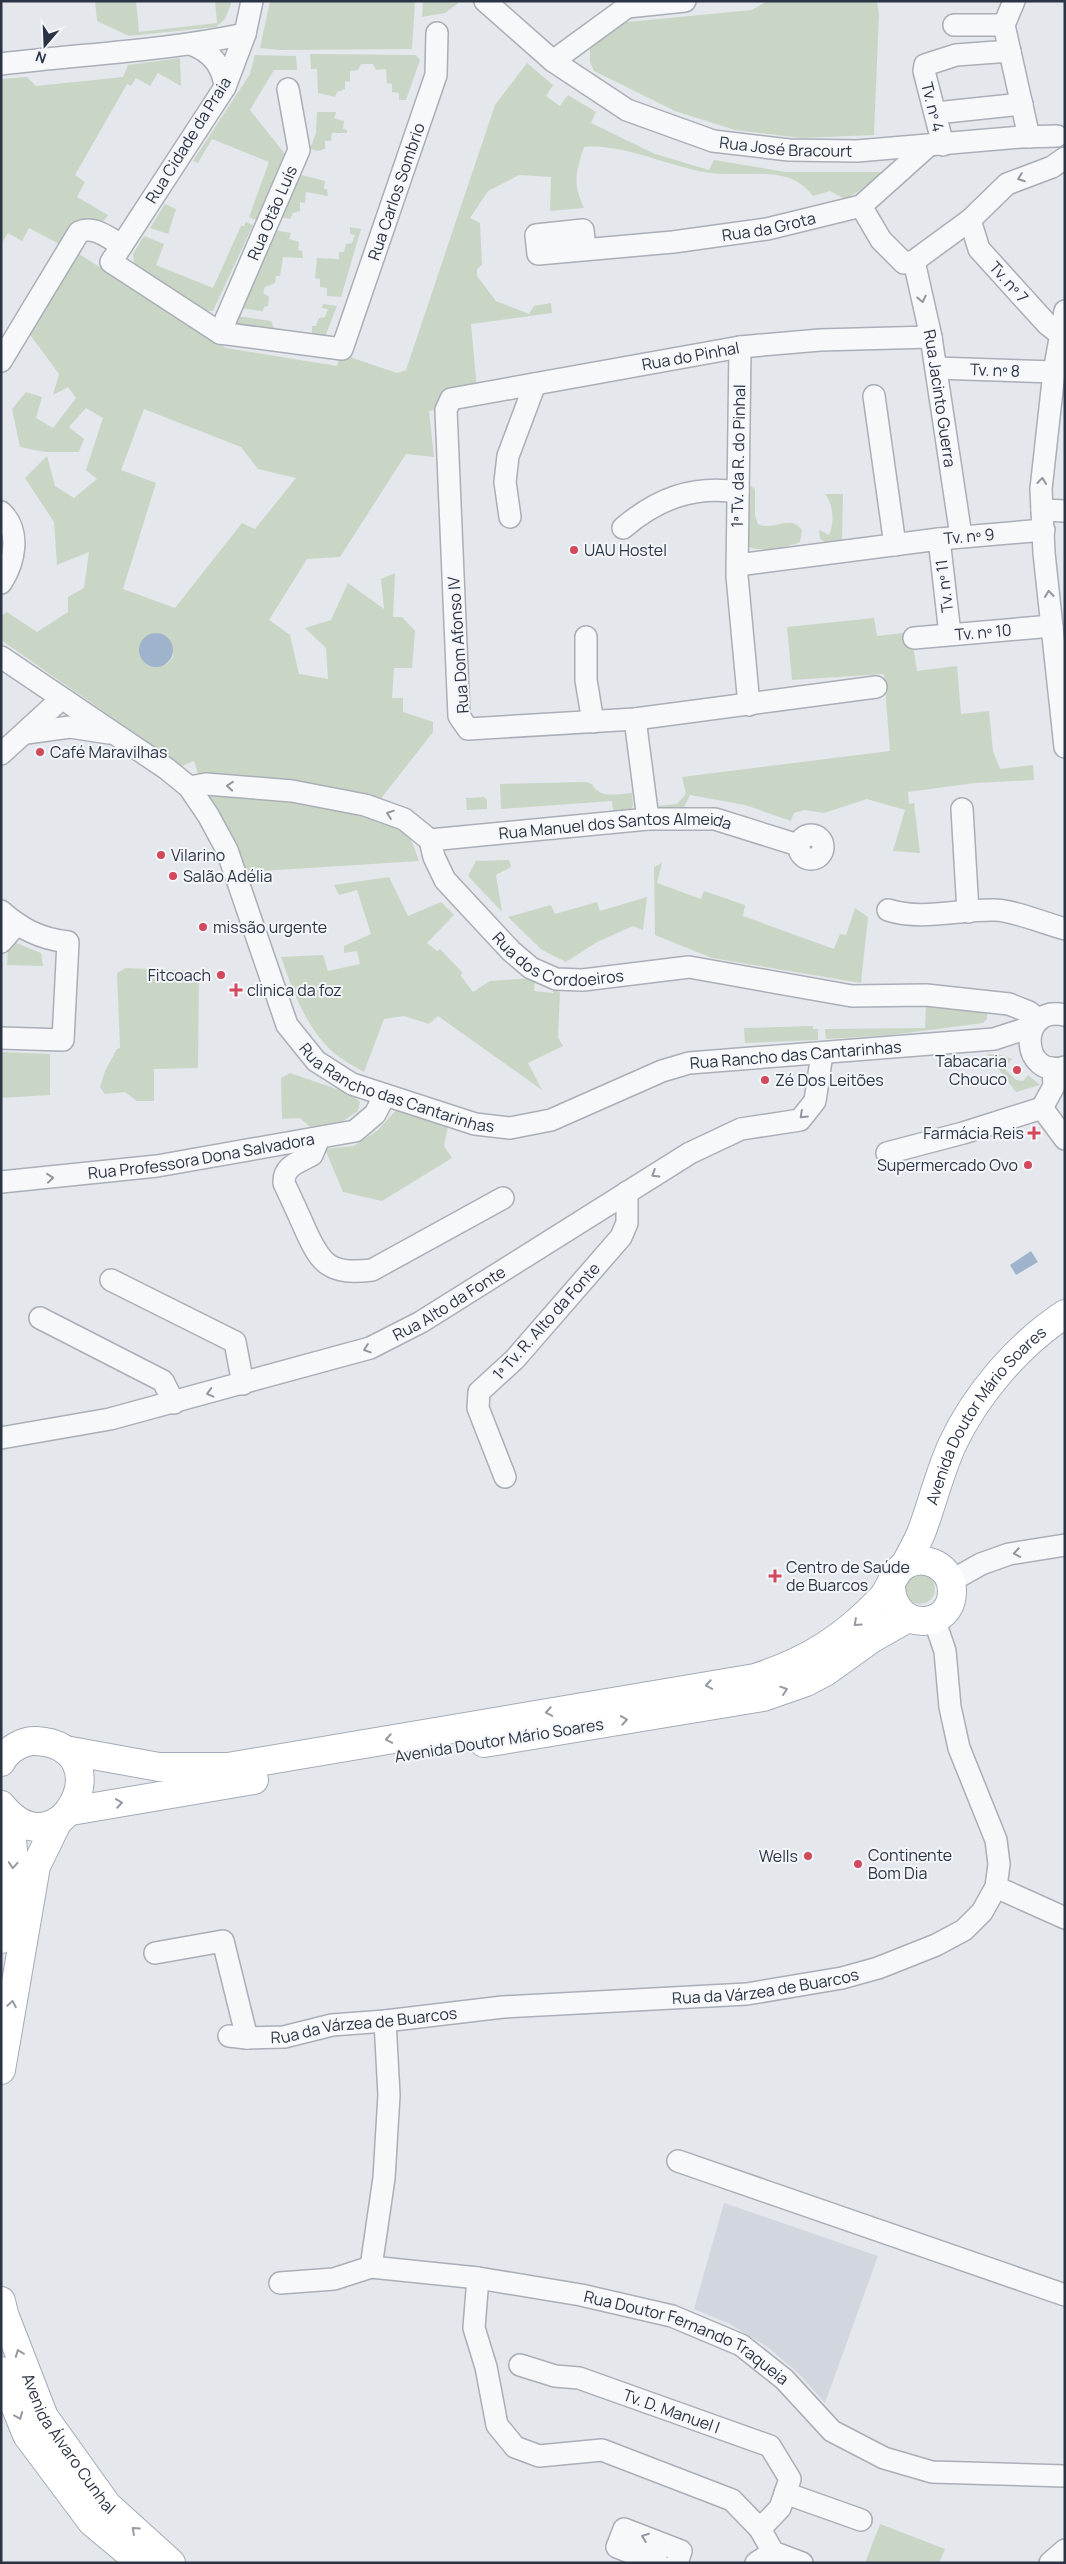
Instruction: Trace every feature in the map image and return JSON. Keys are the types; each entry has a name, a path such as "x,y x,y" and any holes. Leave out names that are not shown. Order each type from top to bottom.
{"main road":[{"name":"Avenida Doutor Mário Soares","path":"905,1565 923,1529 953,1444 973,1408 1014,1358 1065,1314"},
{"name":"Avenida Doutor Mário Soares","path":"923,1529 945,1574"},
{"path":"923,1560 945,1574 951,1599 942,1614 921,1619 895,1606 891,1588 898,1571 905,1565 923,1560"},
{"name":"Avenida Doutor Mário Soares","path":"7,1750 33,1741 50,1743 65,1750 159,1767 228,1767 755,1678 800,1661 835,1641 858,1623 891,1588"},
{"name":"Avenida Doutor Mário Soares","path":"6,1811 25,1824 42,1826 64,1816 763,1697 806,1682 826,1672 871,1639 921,1619"},
{"path":"1,2070 36,1866 64,1816 79,1796 80,1779 75,1763 65,1750"},
{"path":"1,1939 14,1863 6,1811"},
{"name":"Avenida Álvaro Cunhal","path":"1,2301 4,2314 44,2417 107,2505 171,2563"},
{"name":"Avenida Álvaro Cunhal","path":"1,2371 27,2435 92,2522 141,2563"}],"street":[{"name":"Rua Cidade da Praia","path":"116,254 225,87 245,34 252,1"},
{"name":"Rua José Bracourt","path":"485,1 546,55 626,110 714,140 789,150 856,151 1029,137 1061,132"},
{"path":"546,55 626,4 685,1"},
{"path":"1013,2 1004,25 1029,137"},
{"path":"954,25 1004,25"},
{"name":"Rua Carlos Sombrio","path":"220,333 342,349 436,75 437,33"},
{"path":"1,64 77,54 193,45 245,34"},
{"path":"193,45 202,48 216,61 224,78 225,87"},
{"name":"Tv. nº 4","path":"935,145 936,113 924,71 925,65 956,55 1010,51"},
{"name":"Rua Otão Luís","path":"220,333 299,150 288,89"},
{"path":"936,113 1022,104"},
{"path":"861,206 881,240 904,263 914,261 970,220 1007,184 1052,167 1065,157 1057,149 1061,132"},
{"name":"Rua da Grota","path":"585,249 673,242 767,229 861,206 935,145"},
{"name":"Tv. nº 7","path":"970,220 979,249 1047,324 1061,335"},
{"path":"1,361 79,232 86,229 93,230 116,254 220,333"},
{"name":"Rua Jacinto Guerra","path":"914,261 936,368 961,536"},
{"path":"1065,311 1054,372 1041,489 1044,553 1065,747"},
{"name":"Rua do Pinhal","path":"451,398 740,348 820,340 930,337"},
{"name":"1ª Tv. da R. do Pinhal","path":"738,565 740,348"},
{"name":"Tv. nº 8","path":"936,368 1054,372"},
{"path":"510,517 505,482 508,456 534,384"},
{"path":"874,396 895,545"},
{"name":"Rua Dom Afonso IV","path":"451,398 446,410 459,716 468,729 635,719 876,687"},
{"path":"623,528 642,511 664,499 720,489 738,492"},
{"name":"Tv. nº 9","path":"738,565 961,536 1043,520 1065,511"},
{"path":"1,512 11,526 14,545 11,562 1,583"},
{"name":"Tv. nº 11","path":"939,538 950,634"},
{"path":"738,565 749,705"},
{"name":"Tv. nº 10","path":"914,638 1052,626"},
{"path":"586,637 586,680 593,722"},
{"name":"Rua Rancho das Cantarinhas","path":"1,657 118,736 189,787 208,815 227,850 287,1025 316,1061 352,1084 384,1095 475,1124 510,1128 551,1120 662,1071 689,1063 994,1039 1054,1014 1065,1015"},
{"path":"26,734 38,702 38,694 32,678"},
{"path":"1,754 26,734 55,704 66,701 68,708 65,715 47,729"},
{"path":"635,719 648,819"},
{"path":"26,734 47,729 70,727 94,729 118,736"},
{"path":"189,787 206,784 292,791 365,805 404,819 430,840"},
{"path":"962,809 968,912"},
{"name":"Rua Manuel dos Santos Almeida","path":"430,840 648,819 715,819 798,845"},
{"name":"Rua dos Cordoeiros","path":"430,840 434,857 445,880 510,951 531,968 556,979 583,980 689,967 852,996 926,994 991,1001 1019,1007 1036,1023"},
{"path":"888,910 897,913 930,914 997,909 1065,929"},
{"path":"1,942 9,918 46,940 68,942 63,1040 1,1038"},
{"path":"991,1001 999,1017 994,1039"},
{"path":"1033,1056 1029,1040 1036,1023"},
{"name":"Rua Rancho das Cantarinhas","path":"994,1039 1033,1056 1045,1066 1059,1068"},
{"name":"Rua Alto da Fonte","path":"1,1438 110,1420 370,1348 421,1322 690,1153 741,1129 800,1120 816,1102 822,1054"},
{"path":"887,1153 963,1133 1042,1108 1054,1086 1059,1068"},
{"name":"Rua Professora Dona Salvadora","path":"1,1182 157,1166 355,1131 375,1114 384,1095"},
{"path":"1042,1108 1065,1139"},
{"path":"319,1138 312,1155 289,1167 284,1176 284,1182 316,1256 334,1268 351,1273 372,1270 503,1198"},
{"name":"1ª Tv. R. Alto da Fonte","path":"505,1477 478,1408 479,1392 515,1359 621,1237 627,1223 627,1192"},
{"path":"111,1280 235,1342 242,1384"},
{"path":"40,1318 163,1381 174,1403"},
{"path":"945,1574 1009,1554 1065,1545"},
{"name":"Rua da Várzea de Buarcos","path":"155,1952 223,1941 238,2037 284,2037 332,2025 386,2021 503,2006 747,1994 842,1978 886,1965 936,1945 964,1930 982,1912 996,1887 999,1864 996,1840 959,1748 950,1706 945,1651 921,1619"},
{"path":"996,1887 1065,1918"},
{"path":"371,2268 384,2178 389,2095 386,2021"},
{"path":"678,2161 1065,2295"},
{"name":"Rua Doutor Fernando Traqueia","path":"280,2283 334,2279 371,2268 478,2278 580,2295 672,2316 741,2345 784,2379 832,2431 884,2458 932,2472 1065,2476"},
{"path":"478,2278 474,2328 486,2367 497,2425 516,2447 539,2456 602,2450 732,2500 760,2529 764,2557 802,2563"},
{"name":"Tv. D. Manuel I","path":"520,2365 555,2376 579,2378 770,2446 790,2479 780,2508 760,2529"},
{"path":"785,2493 861,2520"},
{"path":"1050,2563 1065,2550"}],"shaded area":[{"path":"724,2203 878,2256 825,2403 799,2374 769,2348 730,2324 694,2309"}],"green space":[{"path":"95,1 136,1 139,32 217,23 215,1 232,1 225,19 216,27 129,36 97,21"},
{"path":"270,1 415,1 412,49 280,50 260,48"},
{"path":"423,1 461,1 445,13 422,17"},
{"path":"767,1 877,1 879,14 874,135 801,138 735,130 675,111 594,71 590,62 590,49 603,36 627,22 752,10"},
{"path":"310,54 416,55 420,60 406,100 399,100 399,93 392,92 392,84 387,83 386,69 376,70 373,64 361,64 358,70 350,71 350,82 345,81 345,89 337,92 335,97 318,93 317,69 311,69"},
{"path":"255,55 296,56 297,70 274,70 250,110 285,154 256,220 249,217 269,162 212,139 198,163 193,161 250,74"},
{"path":"180,58 181,86 158,73 150,86 136,78 131,86 127,84 75,175 85,182 77,197 108,215 102,223 63,246 29,228 22,241 8,233 3,241 1,240 1,79 27,77 36,86 123,77 128,65"},
{"path":"527,63 553,85 546,96 560,106 568,95 596,112 591,123 655,154 709,170 714,160 786,172 884,172 845,199 830,191 813,196 800,183 782,176 710,173 630,152 599,147 584,147 576,178 580,199 584,208 550,211 551,177 519,175 488,191 470,218 480,223 482,265 477,269 477,276 496,301 529,314 534,306 551,303 552,313 471,324 477,389 442,409 429,411 434,457 406,454 340,557 307,559 269,620 290,635 299,674 328,679 326,648 305,628 331,620 348,583 384,609 381,579 395,573 393,617 402,617 415,631 412,668 394,668 392,698 403,698 403,712 433,722 433,732 376,805 200,780 194,761 182,766 1,640 1,616 7,612 37,632 68,612 68,597 84,588 89,552 57,565 54,522 25,478 47,456 55,486 74,498 97,479 86,470 103,418 86,408 69,427 84,439 79,452 45,452 20,447 12,409 26,392 42,397 36,418 53,428 76,398 68,387 53,395 59,374 28,332 76,252 226,348 337,366 341,354 397,373 406,370 495,105","holes":["144,409 241,447 258,469 296,478 255,529 242,523 175,608 123,589 156,483 121,470","157,633 168,638 171,644 173,657 166,665 151,634"]},
{"path":"317,112 336,112 334,118 344,121 343,129 347,130 347,133 332,133 331,141 325,141 325,149 318,151 310,149 316,133"},
{"path":"298,174 325,181 324,189 327,189 328,196 306,192 305,203 300,202 300,211 293,213 290,219 280,217"},
{"path":"165,204 176,209 168,234 150,228"},
{"path":"246,222 253,225 213,311 208,311 139,268 134,262 133,254 144,236 164,244 156,265 213,288 241,226 244,226"},
{"path":"350,227 361,229 341,297 327,296 327,288 320,287 320,279 315,278 317,258 339,259 339,252 344,252 346,244 352,243 355,235 350,234"},
{"path":"274,230 291,233 289,239 299,242 298,250 302,251 303,258 283,257 280,276 276,276 275,283 265,287 263,293 269,297 268,306 264,307 263,311 239,308"},
{"path":"323,304 337,306 325,337 322,340 238,326 234,321 236,316 271,321 276,332 312,333 312,326 316,326 319,318 325,317 328,309 322,308"},
{"path":"751,486 755,489 755,515 758,524 770,526 792,523 797,525 802,530 800,542 773,549 758,549 746,546 743,487"},
{"path":"825,494 843,494 842,541 827,543 820,539 819,530 829,535 832,525 830,503"},
{"path":"874,618 877,636 911,632 917,671 957,666 961,714 989,711 993,751 1000,769 1033,765 1034,780 975,783 908,792 909,804 914,803 920,853 893,851 905,810 867,799 824,813 804,810 794,813 791,821 745,805 690,795 684,807 657,808 657,806 677,804 686,794 682,777 890,751 884,674 792,680 787,627"},
{"path":"586,782 592,784 595,789 604,794 632,793 633,806 630,810 613,812 612,801 501,809 500,784"},
{"path":"207,792 261,793 395,821 410,837 419,861 246,872"},
{"path":"484,797 487,800 487,809 467,810 466,798"},
{"path":"509,860 511,867 496,875 502,912 468,876 476,861"},
{"path":"662,863 657,883 701,899 704,891 745,905 743,916 834,949 840,934 846,935 855,908 868,917 861,983 712,958 655,935 654,867"},
{"path":"389,877 408,916 441,902 454,915 427,943 437,951 440,949 462,972 461,976 473,992 490,981 535,978 534,991 553,993 554,990 560,992 558,1037 563,1046 528,1063 542,1090 438,1016 429,1024 404,1016 384,1019 364,1072 334,1053 308,1021 281,957 323,955 328,971 360,964 357,951 344,953 344,946 371,934 357,890 339,895 334,885"},
{"path":"647,897 643,930 633,926 597,942 566,962 542,950 508,917 551,905 555,914 597,902 600,911"},
{"path":"14,942 41,953 43,966 7,965 8,951"},
{"path":"126,968 199,971 198,1068 154,1069 154,1101 137,1101 125,1092 105,1094 100,1087 105,1071 117,1049 120,1048 117,973"},
{"path":"926,1005 984,1011 987,1014 987,1019 983,1023 891,1035 826,1039 825,1029 925,1028"},
{"path":"813,1026 813,1029 818,1029 818,1040 745,1043 744,1028"},
{"path":"1,1052 50,1054 50,1095 1,1098"},
{"path":"987,1054 998,1054 1012,1059 1004,1068 1016,1080 1023,1081 1028,1075 1040,1085 1016,1092"},
{"path":"290,1073 351,1094 360,1102 358,1111 343,1121 310,1127 300,1118 282,1119 281,1078"},
{"path":"397,1109 448,1126 444,1146 452,1158 382,1201 343,1192 325,1149 354,1146 378,1130"},
{"path":"920,1574 931,1578 935,1589 931,1600 920,1604 909,1600 905,1589 909,1578"},
{"path":"880,2524 945,2549 939,2563 865,2563"}],"water":[{"path":"156,633 163,634 168,638 172,643 172,657 168,662 163,666 156,667 149,666 144,662 140,657 139,650 140,643 144,638 149,634"},
{"path":"1031,1251 1038,1262 1016,1275 1010,1265"}],"place":[{"name":"UAU Hostel","path":"574,550"},
{"name":"Café Maravilhas","path":"40,752"},
{"name":"Vilarino","path":"161,855"},
{"name":"Salão Adélia","path":"173,876"},
{"name":"missão urgente","path":"203,927"},
{"name":"Fitcoach","path":"221,975"},
{"name":"clinica da foz","path":"236,990"},
{"name":"Tabacaria Chouco","path":"1017,1070"},
{"name":"Zé Dos Leitões","path":"765,1080"},
{"name":"Farmácia Reis","path":"1034,1133"},
{"name":"Supermercado Ovo","path":"1028,1165"},
{"name":"Centro de Saúde de Buarcos","path":"775,1576"},
{"name":"Wells","path":"808,1856"},
{"name":"Continente Bom Dia","path":"858,1864"}]}
